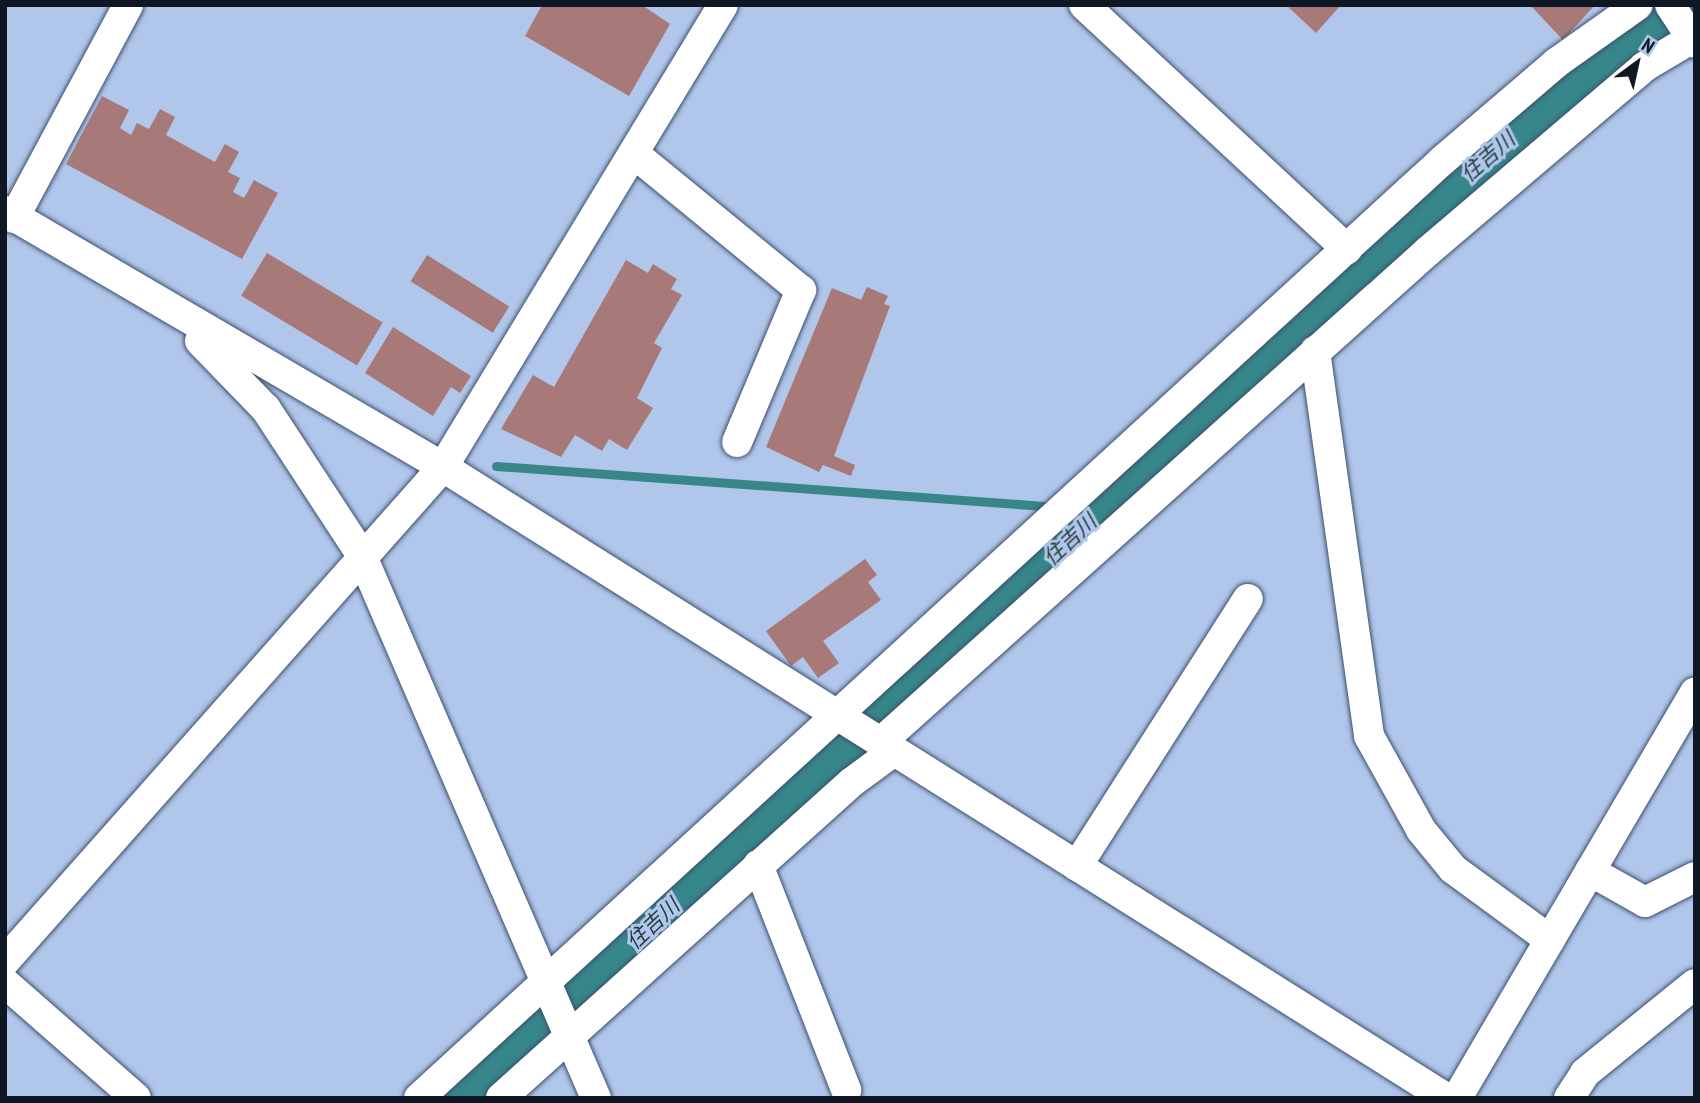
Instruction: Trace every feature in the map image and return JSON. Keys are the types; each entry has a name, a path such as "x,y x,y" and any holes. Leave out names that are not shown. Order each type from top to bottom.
{"street":[{"path":"128,5 10,214 97,268 443,467 1446,1098"},
{"path":"5,961 361,554 443,467 637,156 723,5"},
{"path":"1084,5 1347,249"},
{"path":"419,1098 548,983 833,712 1347,249 1556,63 1638,5"},
{"path":"502,1098 758,866 1315,351 1644,67 1693,41 1670,5"},
{"path":"637,156 801,290 737,442"},
{"path":"97,268 214,351 266,409 361,554 596,1098"},
{"path":"1315,351 1369,736 1421,830 1453,869 1550,940"},
{"path":"1077,866 1248,599"},
{"path":"1457,1098 1695,693"},
{"path":"758,866 846,1090"},
{"path":"1590,871 1645,902 1695,877"},
{"path":"5,983 136,1098"},
{"path":"1569,1098 1585,1073 1695,984"}],"building":[{"path":"542,5 642,5 670,24 629,96 525,36"},
{"path":"1286,5 1341,5 1316,33"},
{"path":"1530,5 1595,5 1563,40"},
{"path":"102,96 129,110 120,128 131,135 137,123 149,129 160,109 175,117 166,135 215,162 225,144 239,152 228,172 240,178 233,192 244,198 254,180 278,193 242,259 66,164"},
{"path":"267,253 383,323 357,365 241,296"},
{"path":"427,255 509,306 493,333 411,281"},
{"path":"626,260 648,273 653,264 677,279 671,289 682,295 654,343 662,348 637,398 653,408 627,450 609,439 602,451 575,435 561,457 501,429 533,375 554,387"},
{"path":"867,287 888,296 884,304 890,306 834,456 855,465 851,476 823,465 819,472 766,447 832,288 861,300"},
{"path":"393,327 471,376 460,393 451,387 433,416 365,373"},
{"path":"865,559 877,575 868,582 881,600 823,641 839,663 818,678 803,657 791,666 766,631"}],"waterway":[{"name":"住吉川","path":"465,1098 1494,148 1693,5"},
{"path":"496,466 1044,506"},
{"path":"1086,509 1100,510"}]}
